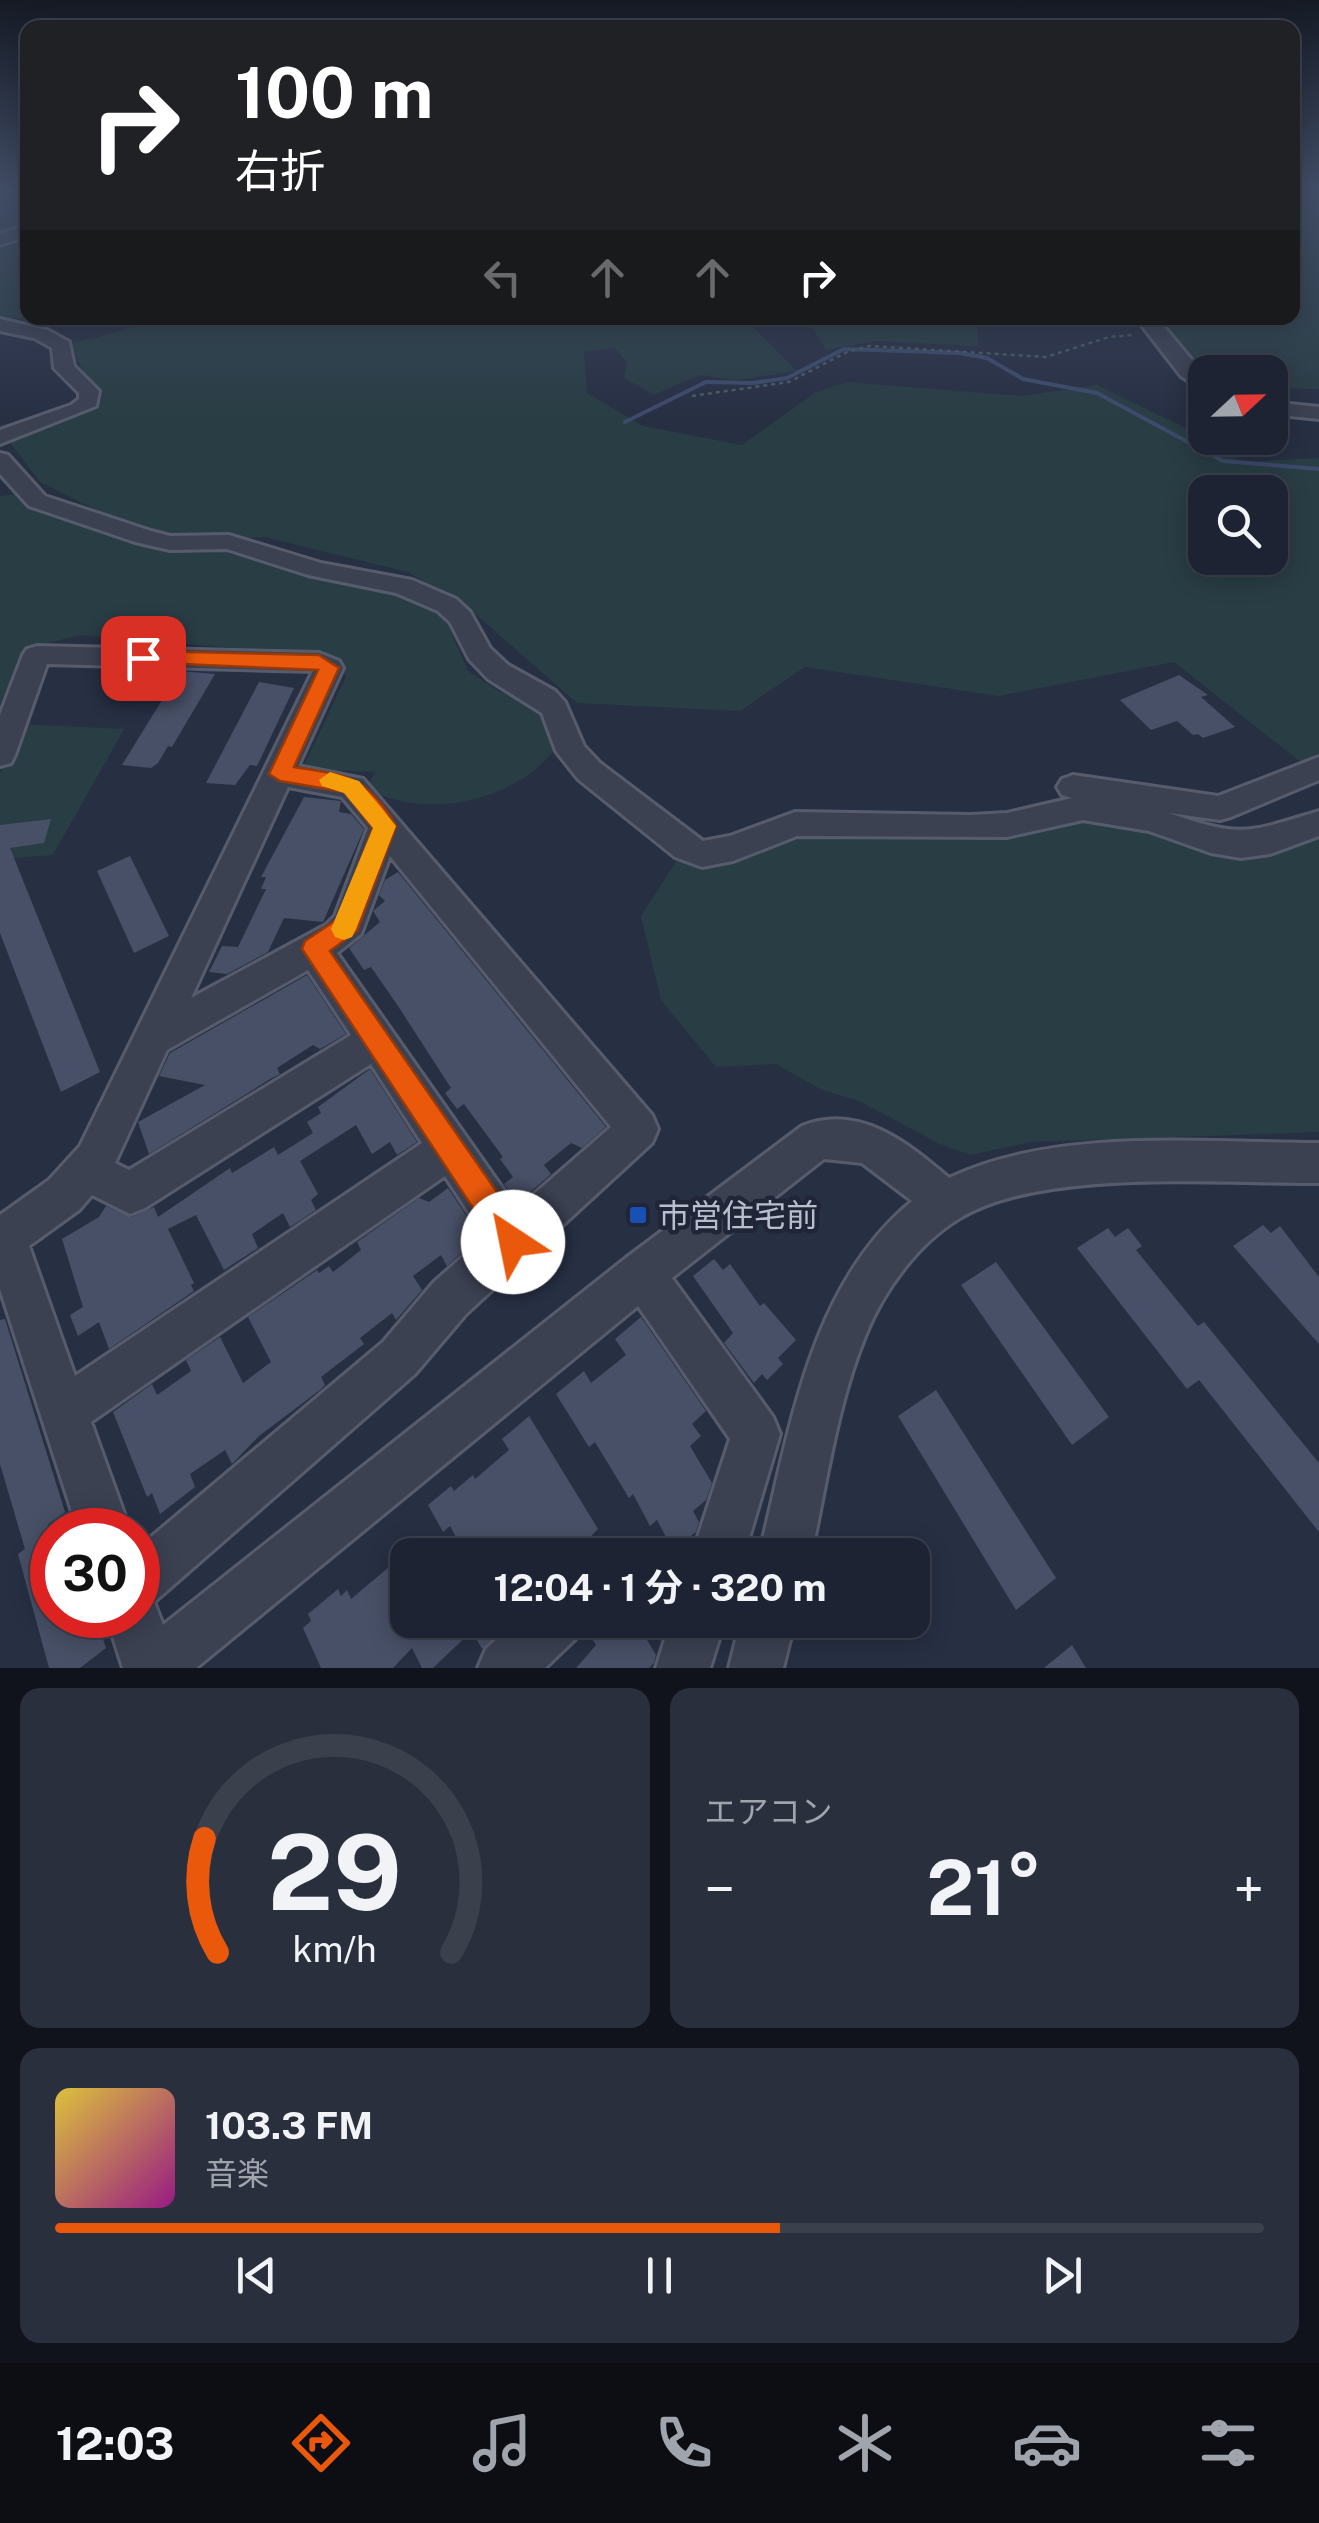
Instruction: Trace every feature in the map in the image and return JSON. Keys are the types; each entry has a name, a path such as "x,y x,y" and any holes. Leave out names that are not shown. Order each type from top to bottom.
{"street":[{"path":"0,325 35,331 55,340 62,346 64,368 89,391 89,402 78,409 0,437"},
{"path":"1152,325 1188,373"},
{"path":"1288,410 1319,413"},
{"path":"0,460 37,501 70,513 170,543 229,542 317,570 402,586 447,605 461,618 478,653 498,672 544,698 554,710 571,751 590,771 687,848 702,854 733,848 796,824 971,827 1007,824 1083,808 1151,819 1211,840 1242,844 1270,841 1319,824"},
{"path":"0,755 37,655 319,662 329,668 88,1171 38,1218 3,1240 97,1508"},
{"path":"1073,787 1220,808 1319,768"},
{"path":"160,1563 400,1358 450,1298 638,1129 352,786 280,774"},
{"path":"154,1038 314,949 349,924 385,826"},
{"path":"314,949 513,1242"},
{"path":"88,1171 130,1193 376,1040"},
{"path":"141,1638 152,1668 642,1274 816,1140 844,1136 865,1141 887,1154 944,1202"},
{"path":"64,1412 450,1148"},
{"path":"789,1538 833,1364 859,1299 890,1254 944,1202 982,1186 1068,1167 1319,1163"},
{"path":"642,1274 756,1434 723,1538"},
{"path":"505,1668 537,1638"},
{"path":"683,1668 692,1638"},
{"path":"756,1668 764,1638"}],"path":[{"path":"692,396 788,382 847,352 869,346 1046,358 1148,325"}],"shaded area":[{"path":"0,265 20,265 20,318 0,318"},
{"path":"1300,265 1319,265 1319,389 1288,388 1288,355 1188,358 1156,325 1300,325"},
{"path":"142,325 758,325 753,327 797,371 737,380 700,375 654,395 624,378 627,363 615,348 584,352 587,393 643,426 742,445 815,393 846,382 1022,396 1097,385 1188,429 1188,455 1232,455 1242,462 1319,458 1319,768 1312,771 1174,662 999,696 805,667 740,711 577,703 473,612 408,572 264,537 185,543 139,531 40,482 8,440 82,412 98,400 77,359 73,342"},
{"path":"805,325 977,325 978,346 875,341 826,350 813,329"},
{"path":"24,493 159,547 225,546 423,599 443,613 468,671 500,692 532,699 549,715 558,744 542,764 497,792 443,804 390,798 366,788 375,772 302,769 346,677 331,656 81,635 31,647 0,704 0,496"},
{"path":"18,724 124,729 53,855 0,859 0,773"},
{"path":"1075,805 1209,840 1319,832 1319,1132 1031,1142 970,1155 940,1144 859,1101 820,1089 776,1064 716,1067 661,1000 641,916 683,851 803,820 981,824"}],"building":[{"path":"180,671 215,674 172,747 168,746 158,763 151,768 122,765"},
{"path":"1179,675 1208,695 1201,697 1235,727 1203,738 1177,721 1151,730 1120,700"},
{"path":"259,682 294,688 257,766 250,765 235,785 206,783"},
{"path":"304,797 341,801 339,812 351,814 364,829 323,922 284,918 268,952 227,974 209,972 222,946 238,947 266,889 261,889 266,877 261,877"},
{"path":"51,819 44,843 10,848 100,1072 61,1092 0,933 0,825"},
{"path":"130,856 169,936 134,953 97,871"},
{"path":"398,872 606,1127 582,1148 571,1143 544,1165 551,1174 518,1203 504,1184 513,1177 500,1159 503,1157 464,1104 457,1109 445,1093 451,1088 396,1003 371,967 364,970 349,948 380,922 373,911 385,901 379,895 385,880"},
{"path":"307,975 346,1034 320,1049 313,1045 277,1068 280,1074 149,1154 138,1122 205,1085 159,1076 170,1053"},
{"path":"370,1069 417,1142 397,1155 390,1142 372,1154 356,1125 300,1161 318,1194 311,1200 316,1210 290,1227 283,1213 252,1234 258,1248 224,1270 196,1215 168,1229 194,1283 194,1291 109,1349 99,1322 78,1336 70,1315 83,1307 62,1239 99,1217 106,1206 131,1217 154,1207 158,1217 230,1168 232,1173 274,1147 278,1155 313,1133 307,1122 321,1113 318,1107"},
{"path":"448,1188 480,1236 447,1266 441,1255 413,1276 422,1290 396,1320 392,1313 360,1338 364,1344 321,1377 325,1385 320,1390 259,1436 232,1464 225,1450 190,1474 195,1487 160,1514 152,1493 147,1497 113,1412 152,1384 157,1395 191,1371 186,1360 220,1337 243,1383 271,1362 248,1317 317,1270 319,1273 329,1266 333,1272 361,1250 357,1242 419,1198 429,1202"},
{"path":"1263,1225 1271,1233 1280,1226 1319,1277 1319,1344 1233,1246"},
{"path":"1108,1228 1115,1237 1128,1228 1142,1246 1136,1250 1198,1326 1204,1322 1319,1463 1319,1532 1199,1380 1187,1389 1077,1248"},
{"path":"714,1259 723,1270 730,1264 760,1306 764,1303 796,1340 778,1358 783,1364 767,1380 762,1374 754,1383 724,1343 733,1333 693,1276"},
{"path":"996,1262 1109,1417 1072,1445 961,1285"},
{"path":"641,1317 706,1411 692,1424 701,1436 690,1446 712,1483 706,1500 693,1511 699,1522 696,1532 688,1538 667,1538 657,1520 650,1526 633,1494 629,1498 595,1442 589,1447 556,1394 584,1371 591,1383 626,1355 615,1339"},
{"path":"5,1319 64,1508 30,1508 30,1598 18,1554 25,1549 0,1464 0,1320"},
{"path":"936,1390 1056,1578 1016,1610 898,1416"},
{"path":"529,1416 598,1529 589,1538 457,1538 450,1526 443,1532 428,1505 451,1486 454,1491 473,1475 475,1479 509,1450 502,1439"},
{"path":"390,1566 390,1638 465,1638 433,1668 422,1668 412,1648 393,1668 321,1668 303,1628 311,1621 308,1614 338,1589 341,1596 347,1590 351,1599"},
{"path":"41,1638 103,1638 106,1648 80,1668 49,1668"},
{"path":"476,1638 493,1638 482,1649"},
{"path":"646,1638 656,1655 654,1663 649,1668 576,1668 596,1645 593,1640"},
{"path":"1072,1645 1086,1668 1044,1668"}],"waterway":[{"path":"625,422 706,382 753,383 787,378 844,349 960,353 987,358 1023,379 1097,393 1223,461 1319,469"}],"slow traffic":[{"path":"330,780 352,786 385,826 344,929"}],"place":[{"name":"市営住宅前","path":"638,1215"}],"route":[{"path":"143,658 319,662 329,668 280,774 344,782 352,786 385,826 349,924 314,949 513,1242"}]}
